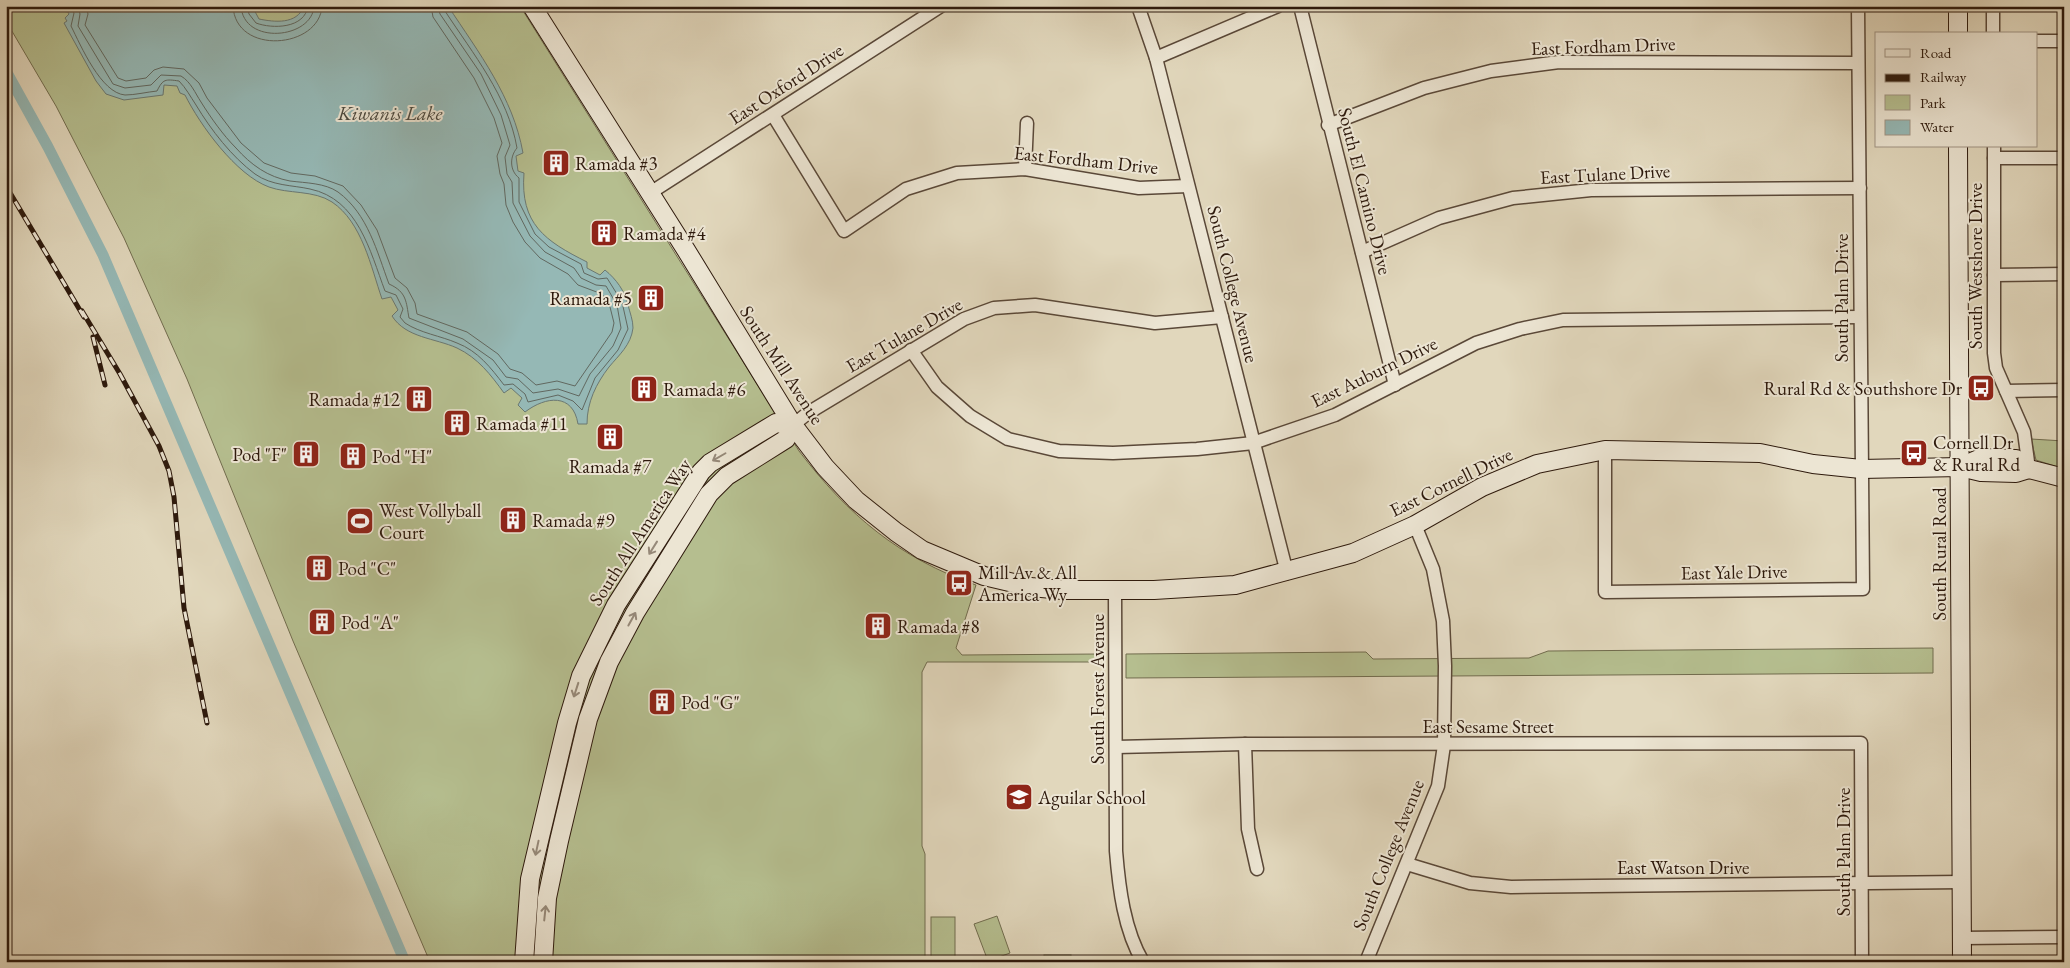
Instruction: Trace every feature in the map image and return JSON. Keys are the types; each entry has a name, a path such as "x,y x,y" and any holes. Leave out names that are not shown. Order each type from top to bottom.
{"street":[{"name":"South Mill Avenue","path":"532,6 793,425 825,466 856,500 922,550 962,569 1004,582 1047,589 1115,591"},
{"name":"East Oxford Drive","path":"650,193 941,6"},
{"name":"South College Avenue","path":"1138,6 1156,58 1287,573"},
{"path":"1156,58 1278,6"},
{"name":"South El Camino Drive","path":"1300,6 1328,125 1395,385"},
{"name":"South Palm Drive","path":"1858,6 1863,589"},
{"path":"1958,6 1958,32"},
{"path":"1993,6 1994,32"},
{"path":"2038,41 2064,41"},
{"name":"East Fordham Drive","path":"1328,125 1424,88 1491,71 1560,62 1858,63"},
{"name":"East Fordham Drive","path":"774,115 844,231 906,189 956,173 1025,169 1139,188 1188,186"},
{"path":"1025,169 1027,123"},
{"name":"South Rural Road","path":"1958,148 1962,962"},
{"path":"1994,152 2064,158"},
{"name":"South Westshore Drive","path":"1994,152 1994,353 1996,368 2024,432 2029,469"},
{"name":"East Tulane Drive","path":"1362,252 1439,218 1513,198 1591,190 1860,188"},
{"path":"1994,275 2064,274"},
{"name":"East Tulane Drive","path":"793,425 808,413 964,319 994,308 1035,305 1155,323 1222,317"},
{"name":"East Auburn Drive","path":"911,350 938,387 970,416 1008,439 1058,451 1113,453 1197,449 1253,443 1335,415 1476,343 1520,329 1563,320 1860,317"},
{"path":"2006,391 2064,390"},
{"name":"South All America Way","path":"524,962 530,879 567,723 581,676 591,654 616,605 701,472 710,463 776,423 793,425 786,439 727,476 709,494 635,613 609,662 588,719 559,841 547,898 543,962"},
{"path":"750,439 761,456"},
{"name":"East Cornell Drive","path":"1115,591 1235,585 1287,573 1353,553 1415,525 1482,487 1537,464 1605,450 1760,453 1813,464 1861,469 1960,467 1982,458 2016,459 2029,469 2064,478"},
{"name":"East Yale Drive","path":"1605,450 1605,592 1863,589"},
{"name":"South College Avenue","path":"1366,962 1438,786 1444,745 1445,666 1443,622 1433,569 1415,525"},
{"name":"South Forest Avenue","path":"1115,591 1116,851 1120,889 1134,946 1143,962"},
{"path":"591,654 609,662"},
{"name":"South Palm Drive","path":"1861,743 1862,962"},
{"name":"East Sesame Street","path":"1116,747 1245,744 1861,743"},
{"path":"1245,744 1248,829 1257,869"},
{"name":"East Watson Drive","path":"1407,864 1470,883 1511,887 1962,882"},
{"path":"1962,938 2064,937"}],"green space":[{"path":"6,6 520,6 799,451 836,495 877,532 923,562 976,585 956,648 962,655 1098,654 1098,662 927,662 922,672 922,846 925,854 925,962 430,962 293,641 187,379 124,238 56,106 6,21"},
{"path":"2031,439 2064,441 2064,469 2036,460"},
{"path":"1933,648 1933,673 1126,678 1126,654 1366,652 1373,659 1529,658 1548,651"},
{"path":"997,916 1010,953 988,961 974,924"},
{"path":"931,917 955,917 955,962 931,962"},
{"path":"1044,955 1071,955 1071,962 1044,962"}],"water":[{"name":"Kiwanis Lake","path":"55,6 252,6 259,19 284,21 296,16 304,6 448,6 483,58 511,113 523,153 516,156 518,171 524,173 526,205 531,218 538,229 548,238 587,262 587,268 600,275 605,270 620,286 627,300 633,328 632,334 624,349 596,387 587,416 587,424 578,424 571,407 565,402 558,400 541,403 525,412 518,405 522,398 511,388 504,393 489,373 465,352 405,329 392,316 398,310 391,297 382,299 364,246 351,221 342,211 325,198 269,187 244,172 209,134 185,95 180,93 177,86 164,85 163,95 124,100 106,94 96,81 64,23 67,21 65,18 69,14 68,12 61,11 60,8 56,9"}],"waterway":[{"path":"6,71 48,147 103,255 405,962"}],"railway":[{"path":"6,186 84,317"},
{"path":"82,311 120,374 159,446 169,471 174,497 184,608 207,723"},
{"path":"93,337 105,385"}],"place":[{"name":"Ramada #3","path":"556,163"},
{"name":"Ramada #4","path":"604,233"},
{"name":"Ramada #5","path":"651,298"},
{"name":"Rural Rd & Southshore Dr","path":"1981,388"},
{"name":"Ramada #6","path":"644,389"},
{"name":"Ramada #12","path":"419,399"},
{"name":"Ramada #11","path":"457,423"},
{"name":"Ramada #7","path":"610,437"},
{"name":"Cornell Dr & Rural Rd","path":"1914,453"},
{"name":"Pod \"F\"","path":"306,454"},
{"name":"Pod \"H\"","path":"353,456"},
{"name":"Ramada #9","path":"513,520"},
{"name":"West Vollyball Court","path":"360,521"},
{"name":"Pod \"C\"","path":"319,568"},
{"name":"Mill Av & All America Wy","path":"959,583"},
{"name":"Pod \"A\"","path":"322,622"},
{"name":"Ramada #8","path":"878,626"},
{"name":"Pod \"G\"","path":"662,702"},
{"name":"Aguilar School","path":"1019,797"}]}
